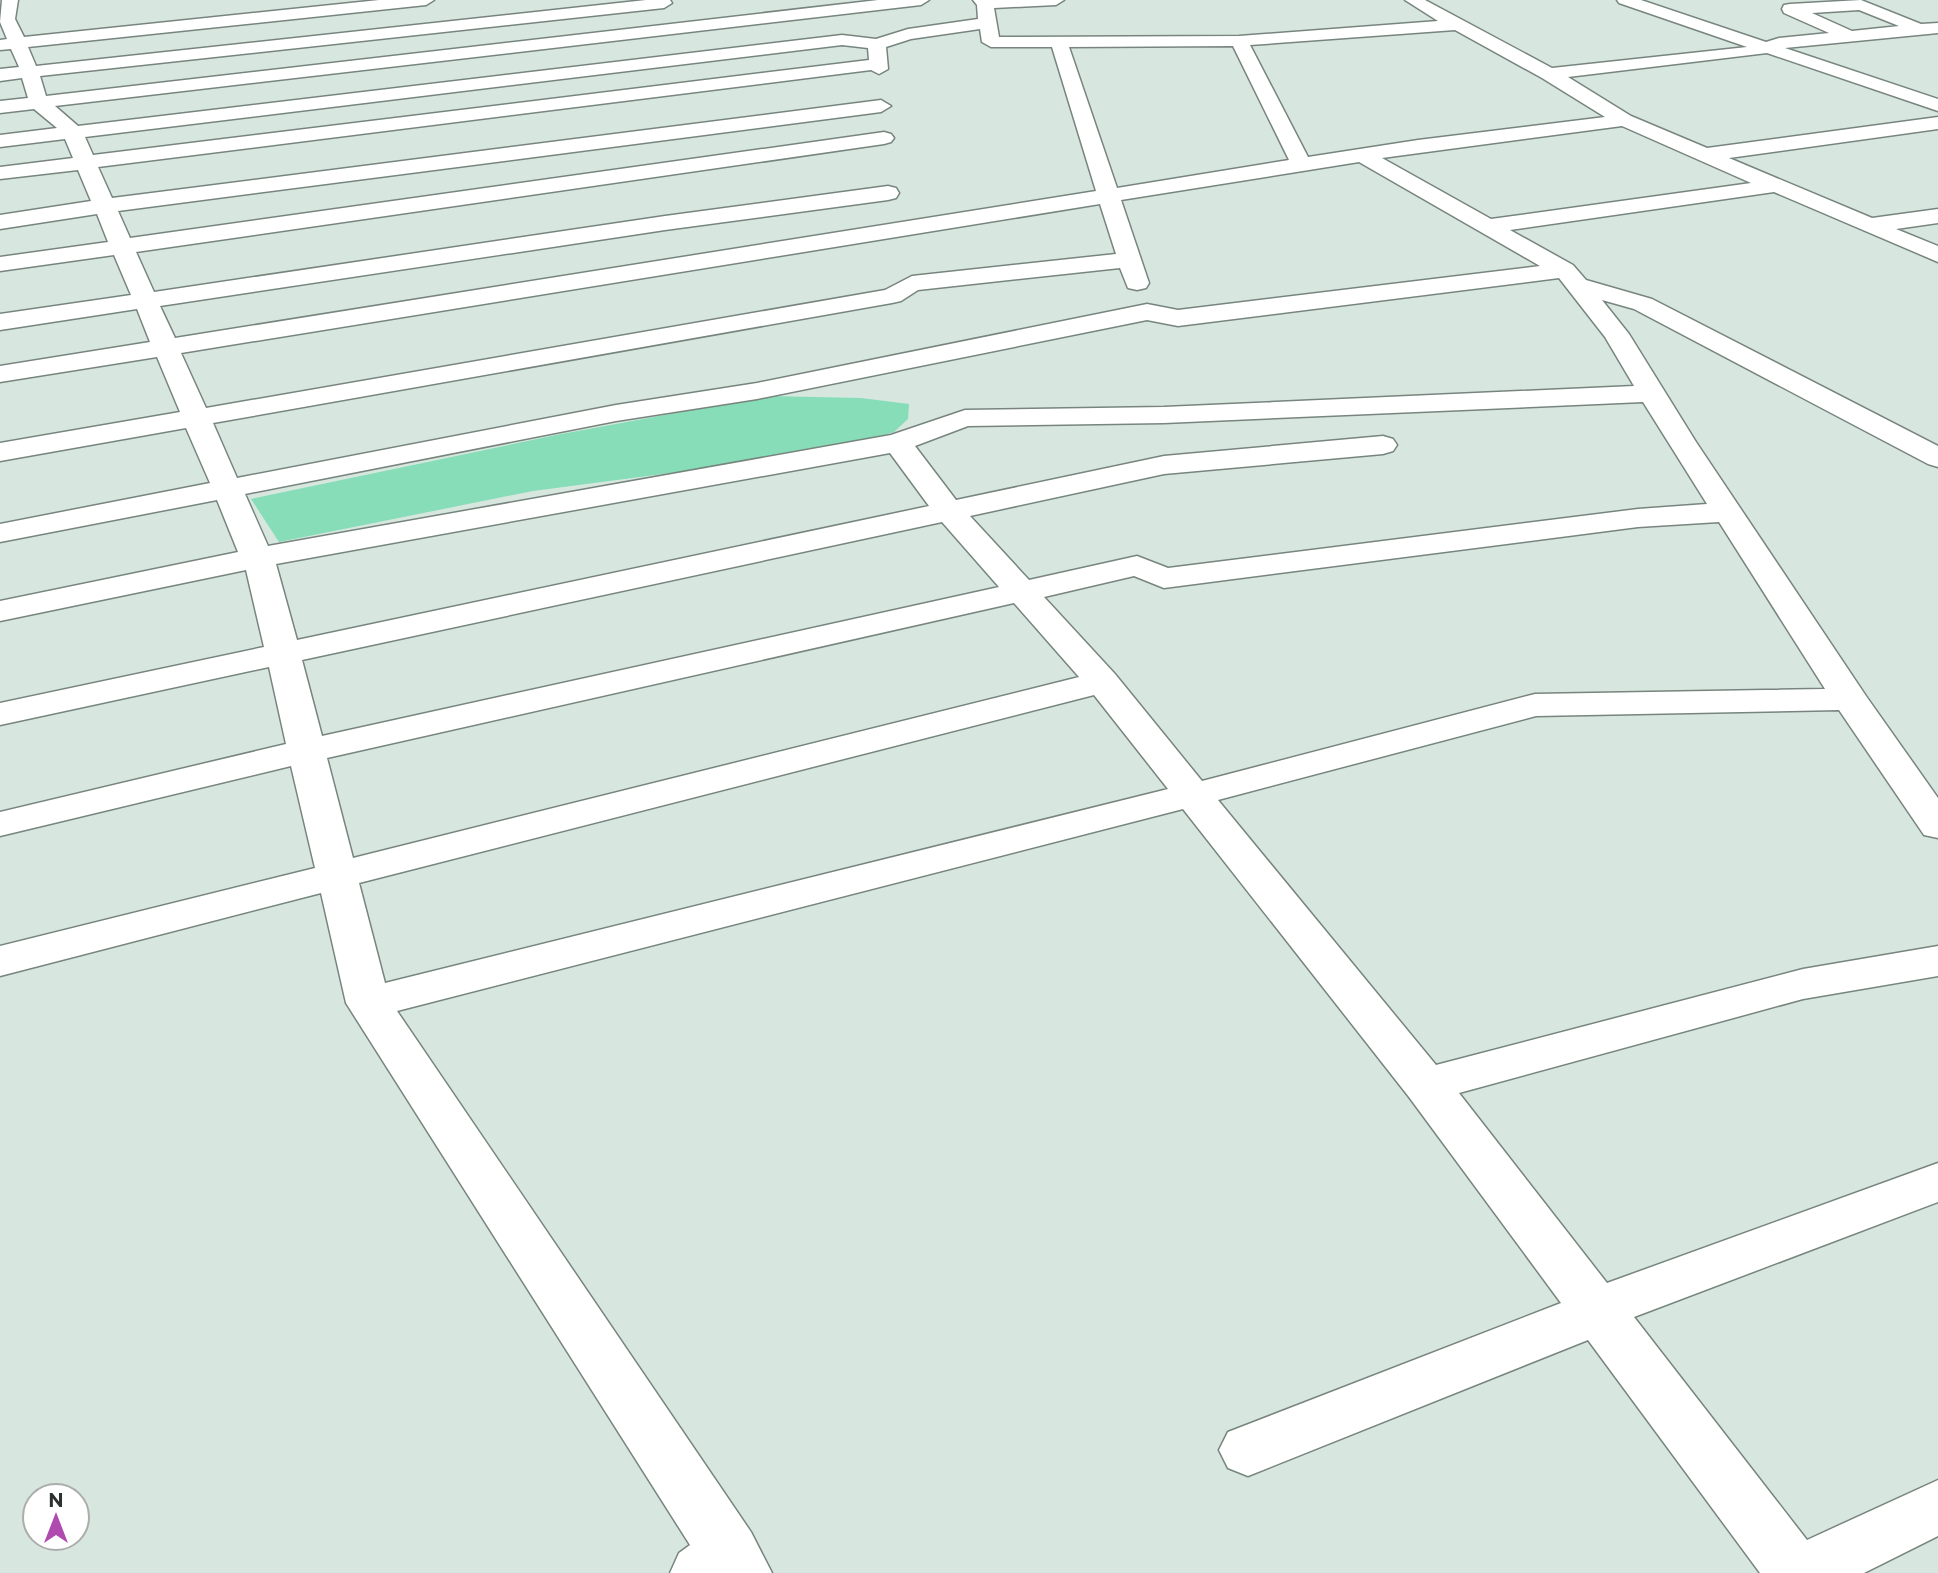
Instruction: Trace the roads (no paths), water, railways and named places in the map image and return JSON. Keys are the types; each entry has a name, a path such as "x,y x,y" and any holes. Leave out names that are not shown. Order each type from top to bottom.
{"street":[{"path":"14,44 426,0"},
{"path":"14,44 921,0"},
{"path":"0,173 79,147 842,40 877,44 985,9 1056,0"},
{"path":"1413,0 1549,74 1624,120 1938,255"},
{"path":"1625,0 1938,105"},
{"path":"14,44 680,2"},
{"path":"1784,4 1847,35"},
{"path":"1784,4 1861,5 1929,28"},
{"path":"985,9 991,42 1238,41 1461,24"},
{"path":"1549,74 1768,48 1779,43 1929,28"},
{"path":"1238,41 1302,165"},
{"path":"1059,42 1147,312"},
{"path":"0,107 14,44"},
{"path":"14,44 79,147 102,206 263,572 368,1003 724,1566"},
{"path":"0,264 884,145 877,44"},
{"path":"0,141 79,147 878,64"},
{"path":"0,222 102,206 881,106"},
{"path":"901,257 1109,196 1362,155 1624,120"},
{"path":"1701,155 1938,122"},
{"path":"1362,155 1487,226 1571,278 1643,304 1938,458"},
{"path":"1487,226 1775,185"},
{"path":"0,322 888,186 901,257 892,296 0,452"},
{"path":"1870,226 1938,216"},
{"path":"0,374 165,348 901,257 1130,260"},
{"path":"0,533 616,413 757,391 1147,312 1178,318 1571,278"},
{"path":"1571,278 1616,334 1727,512 1850,699 1934,814"},
{"path":"0,611 257,558 897,443 965,418 1164,415 1651,393"},
{"path":"897,443 948,510 1102,682 1426,1085 1799,1573 1938,1507"},
{"path":"0,714 1164,465 1383,444"},
{"path":"0,824 306,751 1137,566 1164,578 1637,518 1727,512"},
{"path":"0,961 1102,682"},
{"path":"368,1003 1193,795 1535,705 1850,699"},
{"path":"1426,1085 1803,984 1938,961"},
{"path":"1248,1450 1596,1312 1596,1309 1938,1182"}]}
